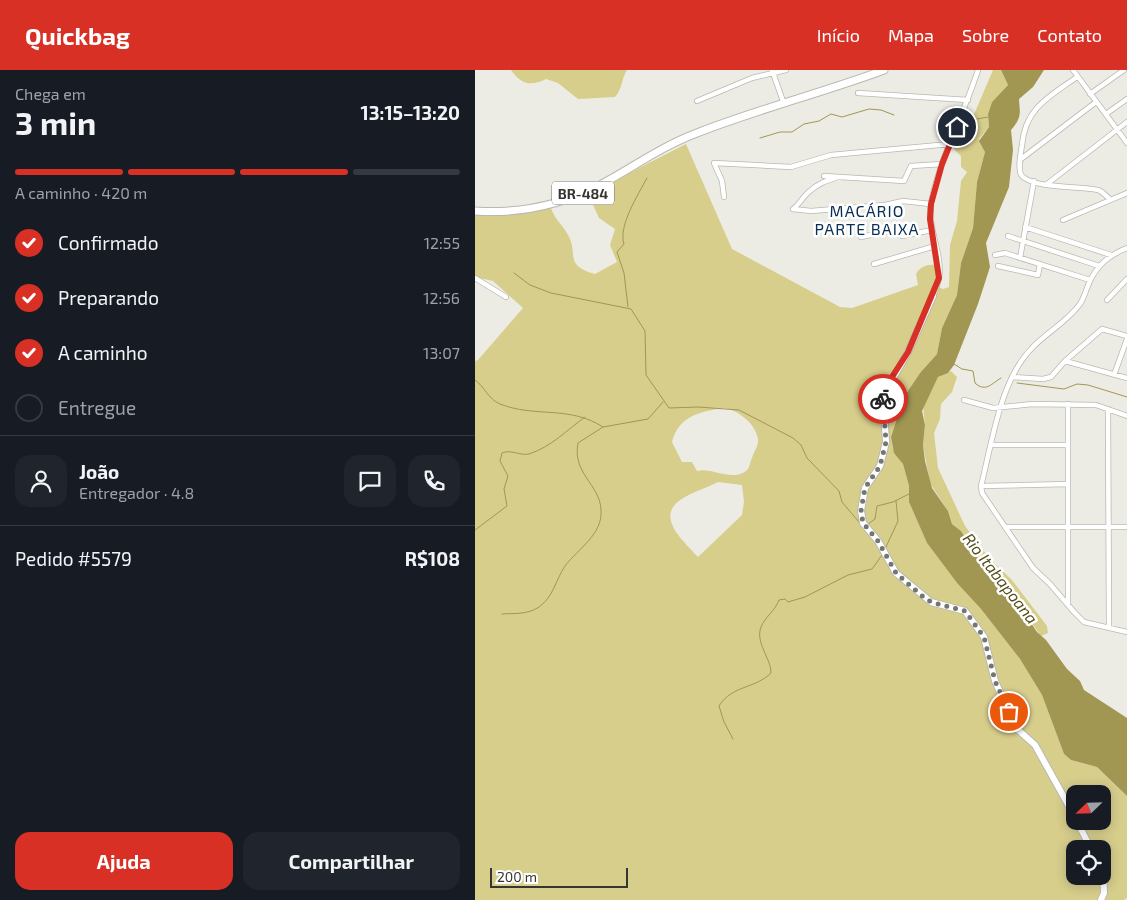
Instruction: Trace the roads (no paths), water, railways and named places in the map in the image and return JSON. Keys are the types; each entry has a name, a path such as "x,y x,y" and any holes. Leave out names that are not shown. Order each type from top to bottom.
{"main road":[{"name":"BR-484","path":"475,211 511,211 563,200 598,185 680,140 884,70"}],"street":[{"path":"697,101 752,78 787,70"},
{"path":"978,70 969,100 942,164 931,204 932,230 939,278 908,352 890,380 883,396 886,442 880,466 865,488 861,511 863,523 878,541 896,573 931,602 965,611 984,637 995,681 1016,728 1035,746 1066,801"},
{"path":"1090,94 1124,70"},
{"path":"773,72 784,104"},
{"path":"1110,199 1100,190 1047,184 1022,176 1022,143 1029,116 1076,72 1127,143"},
{"path":"858,93 969,100"},
{"path":"1105,114 1127,99"},
{"path":"1021,159 1096,102"},
{"path":"1047,184 1127,122"},
{"path":"723,198 722,181 714,163 791,167 831,155 950,144"},
{"path":"824,176 904,182 911,166 942,164"},
{"path":"836,177 818,184 807,192 802,202 793,209 822,210 885,205 903,201 931,204"},
{"path":"1020,258 1034,180"},
{"path":"1063,220 1127,193"},
{"path":"1025,227 1111,255"},
{"path":"861,237 889,231 902,236 932,230"},
{"path":"1008,236 1099,266"},
{"path":"874,264 935,246"},
{"path":"1127,248 1111,255 1099,266 1090,280 1080,304 1062,323 1031,348 1012,377 1001,408 981,486 982,493 1033,568 1051,584 1084,622 1109,626 1127,632"},
{"path":"995,254 1005,253 1090,280"},
{"path":"998,266 1038,275 1040,264"},
{"path":"475,278 506,297"},
{"path":"1107,300 1126,281"},
{"path":"1012,377 1043,379 1051,377 1102,329 1127,337 1115,375"},
{"path":"1065,362 1127,378"},
{"path":"963,400 1001,408 1031,404 1096,405 1127,416"},
{"path":"1068,404 1068,605"},
{"path":"1108,409 1109,626"},
{"path":"991,445 1068,446"},
{"path":"981,486 1068,484"},
{"path":"1005,527 1127,527"},
{"path":"1101,900 1104,893 1104,885"}],"waterway":[{"path":"760,138 780,132 792,132 804,124 819,121 831,114 842,117 869,109 881,110 894,115"},
{"path":"977,119 988,117"},
{"path":"628,307 624,273 617,252 624,244 623,237 626,220 647,178"},
{"path":"514,273 530,285 551,293 631,309 645,331 646,375 669,408 698,407 739,410 793,438 801,445 807,458 839,491 842,502 859,522"},
{"path":"954,364 962,369 973,371 975,383 982,387 989,386 1001,378"},
{"path":"475,380 492,399 500,404 513,408 577,416 603,427"},
{"path":"1017,383 1064,389 1077,384 1088,385 1127,397"},
{"path":"502,614 530,611 544,603 565,566 589,541 598,526 601,519 599,501 579,463 577,454 578,443 603,427 648,419 663,402"},
{"path":"475,530 507,506 504,489 508,476 500,461 502,453 529,454 537,451 552,443 585,417"},
{"path":"867,525 875,519 877,506 893,502 909,494"},
{"path":"885,549 898,521 896,501"},
{"path":"733,739 724,722 719,706 730,694 758,682 771,673 760,639 760,633 763,623 779,600 785,599 788,602 805,597 848,575 872,569 882,555"}],"district":[{"name":"MACÁRIO PARTE BAIXA","path":"867,219"}],"water label":[{"name":"Rio Itabapoana","path":"1001,578"}]}
